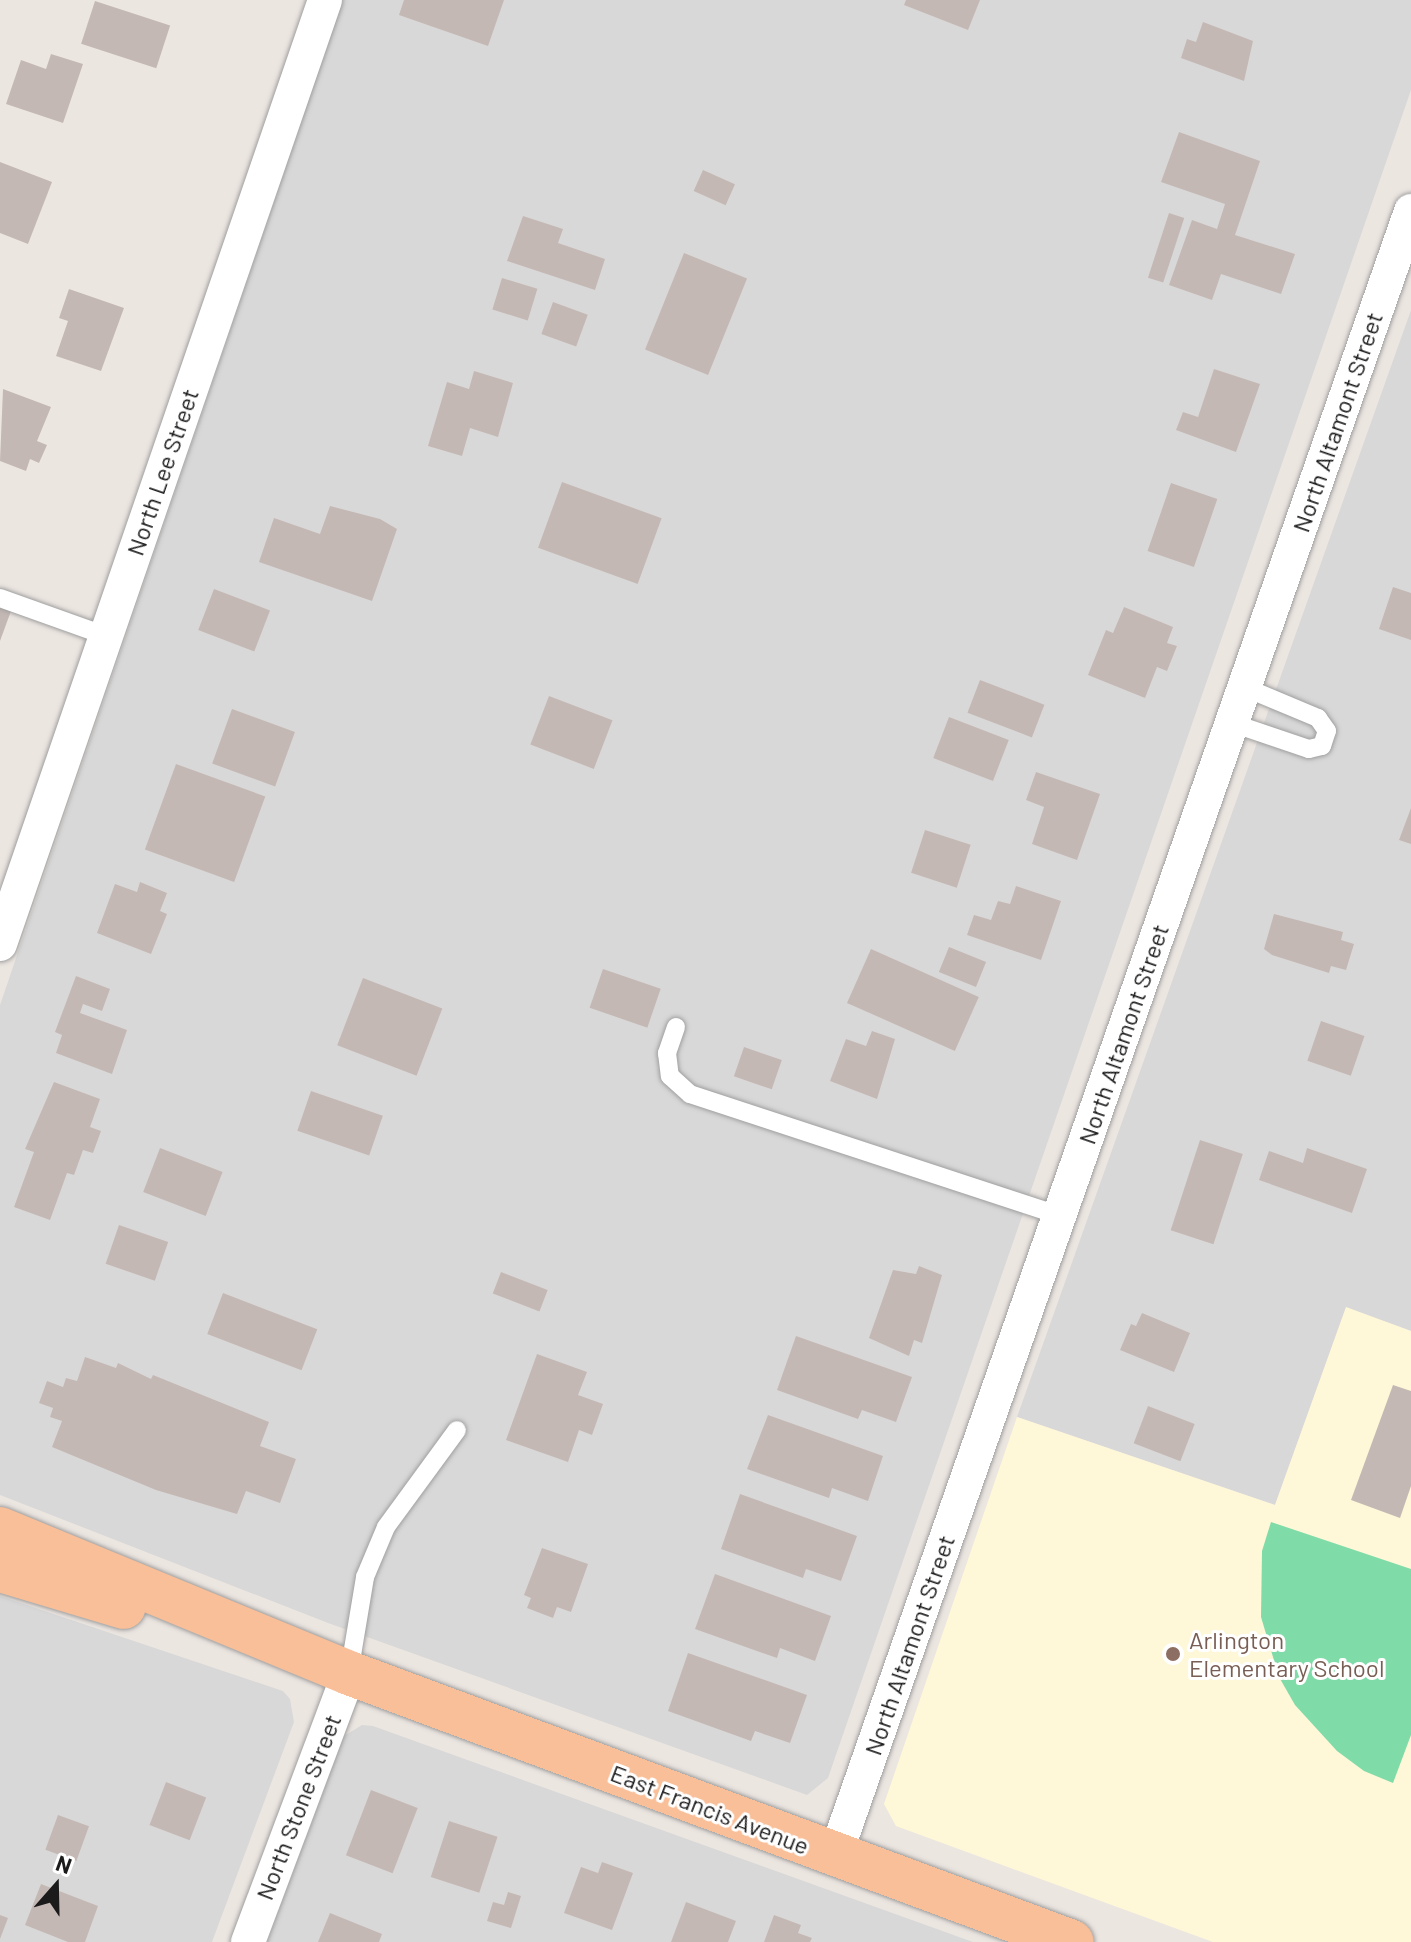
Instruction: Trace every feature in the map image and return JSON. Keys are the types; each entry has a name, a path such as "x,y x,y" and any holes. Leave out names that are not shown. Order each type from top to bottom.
{"main road":[{"name":"East Francis Avenue","path":"0,1529 349,1673 1072,1942"},
{"name":"East Francis Avenue","path":"0,1570 349,1673"}],"street":[{"name":"North Lee Street","path":"0,944 325,0"},
{"name":"North Altamont Street","path":"835,1856 1411,211"},
{"name":"North Stone Street","path":"248,1942 349,1673"}],"lane":[{"path":"0,598 106,636"},
{"path":"1232,723 1309,749 1322,746 1324,723 1244,687"},
{"path":"676,1027 667,1053 670,1076 690,1094 1059,1215"},
{"path":"349,1673 365,1577 386,1527 457,1430"}],"shaded area":[{"path":"343,0 1411,0 1411,90 828,1778 807,1795 328,1623 0,1495 0,1005"},
{"path":"1411,310 1411,1331 1346,1308 1275,1505 1017,1417"},
{"name":"Arlington Elementary School","path":"1346,1307 1411,1331 1411,1942 1213,1942 896,1826 884,1804 1017,1417 1275,1505"},
{"path":"0,1596 283,1691 290,1699 294,1722 212,1942 0,1942"},
{"path":"362,1725 373,1726 973,1942 267,1942 344,1736"}],"green space":[{"path":"1271,1522 1411,1569 1411,1735 1393,1783 1364,1771 1337,1751 1295,1705 1279,1677 1261,1617 1262,1551"}],"building":[{"path":"404,0 504,0 488,46 399,15"},
{"path":"906,0 980,0 968,30 904,5"},
{"path":"95,1 170,25 156,68 81,44"},
{"path":"1203,22 1253,41 1244,81 1181,58 1187,39 1196,42"},
{"path":"51,54 83,64 63,123 6,104 21,60 46,69"},
{"path":"1179,132 1260,161 1235,235 1295,254 1281,294 1221,274 1212,300 1169,285 1192,220 1217,229 1225,204 1161,182"},
{"path":"0,162 52,182 28,244 0,233"},
{"path":"703,170 735,184 726,205 694,191"},
{"path":"1169,213 1184,218 1163,283 1148,278"},
{"path":"523,216 563,229 558,243 605,259 595,290 507,261"},
{"path":"684,253 747,278 708,375 645,349"},
{"path":"502,278 537,289 528,320 492,310"},
{"path":"69,289 124,308 101,371 56,356 68,321 59,318"},
{"path":"553,302 588,315 576,347 541,334"},
{"path":"1214,369 1260,384 1236,452 1176,430 1183,412 1198,417"},
{"path":"474,371 513,383 498,437 470,428 462,456 428,446 447,382 469,389"},
{"path":"3,389 51,407 37,441 47,445 39,463 30,459 26,471 0,461"},
{"path":"562,482 662,518 638,584 538,548"},
{"path":"1171,483 1217,499 1194,567 1148,551"},
{"path":"330,506 380,519 397,529 372,601 259,562 274,518 320,534"},
{"path":"1393,587 1411,593 1411,640 1379,629"},
{"path":"214,589 270,611 254,652 198,630"},
{"path":"0,607 11,611 0,641"},
{"path":"1124,607 1173,627 1167,643 1177,646 1167,671 1157,667 1145,698 1088,675 1106,630 1113,633"},
{"path":"980,680 1044,705 1032,737 967,713"},
{"path":"549,696 612,720 594,769 530,745"},
{"path":"232,709 295,732 275,786 212,764"},
{"path":"949,717 1009,740 993,781 933,758"},
{"path":"176,764 265,796 234,882 145,850"},
{"path":"1036,772 1100,794 1077,860 1032,844 1044,807 1026,800"},
{"path":"1411,808 1411,844 1399,840"},
{"path":"925,830 971,845 957,888 911,873"},
{"path":"140,882 167,893 160,911 167,914 151,954 97,933 115,884 137,892"},
{"path":"1016,886 1061,901 1041,960 967,935 974,915 991,920 998,901 1010,904"},
{"path":"1274,914 1343,932 1341,940 1354,944 1346,970 1331,966 1329,973 1272,955 1264,949"},
{"path":"949,947 986,962 976,987 939,972"},
{"path":"871,949 979,997 955,1051 847,1003"},
{"path":"603,969 661,989 647,1028 590,1008"},
{"path":"76,976 110,989 102,1011 83,1004 80,1013 127,1030 112,1074 56,1053 62,1035 55,1032"},
{"path":"363,978 442,1008 417,1076 337,1045"},
{"path":"1321,1021 1364,1036 1351,1076 1307,1061"},
{"path":"872,1031 895,1039 877,1099 830,1081 846,1039 866,1046"},
{"path":"744,1047 782,1060 772,1089 734,1076"},
{"path":"54,1082 100,1099 90,1127 101,1131 93,1153 83,1150 74,1175 67,1173 50,1220 14,1207 34,1152 25,1149"},
{"path":"311,1091 383,1116 369,1155 297,1131"},
{"path":"1200,1140 1243,1154 1213,1244 1171,1230"},
{"path":"160,1148 223,1172 206,1216 143,1192"},
{"path":"1307,1148 1367,1169 1352,1213 1259,1180 1269,1151 1303,1163"},
{"path":"119,1225 168,1242 155,1281 106,1264"},
{"path":"919,1266 942,1275 922,1343 914,1340 909,1356 869,1338 893,1270 916,1274"},
{"path":"501,1272 548,1290 539,1311 493,1293"},
{"path":"223,1293 317,1329 302,1370 207,1334"},
{"path":"1142,1313 1190,1333 1174,1372 1120,1350 1131,1324 1136,1326"},
{"path":"796,1336 912,1377 896,1422 862,1410 858,1419 777,1390"},
{"path":"537,1354 587,1372 578,1395 603,1404 592,1435 579,1430 568,1462 506,1440"},
{"path":"85,1357 116,1368 118,1363 151,1379 153,1375 269,1422 260,1446 296,1459 280,1503 246,1491 237,1514 156,1490 52,1447 62,1421 50,1417 53,1408 39,1403 47,1381 63,1387 66,1378 77,1381"},
{"path":"1393,1385 1411,1391 1411,1486 1400,1518 1351,1500"},
{"path":"1148,1406 1195,1424 1180,1461 1134,1443"},
{"path":"768,1415 883,1456 868,1501 832,1488 829,1498 747,1469"},
{"path":"740,1494 857,1536 841,1581 806,1569 803,1578 721,1549"},
{"path":"542,1548 588,1564 571,1612 557,1607 553,1618 527,1608 531,1598 524,1595"},
{"path":"715,1574 831,1616 815,1661 780,1648 777,1658 695,1629"},
{"path":"688,1653 807,1695 790,1743 755,1731 751,1741 668,1711"},
{"path":"166,1782 206,1797 190,1840 150,1825"},
{"path":"371,1790 418,1808 393,1873 346,1855"},
{"path":"58,1815 89,1826 76,1861 45,1850"},
{"path":"449,1821 498,1837 479,1893 431,1877"},
{"path":"602,1862 633,1873 612,1930 564,1913 581,1867 598,1873"},
{"path":"41,1884 98,1906 85,1942 68,1942 25,1925"},
{"path":"508,1892 521,1896 511,1928 487,1921 493,1902 504,1905"},
{"path":"686,1902 736,1921 728,1942 671,1942"},
{"path":"330,1913 382,1934 379,1942 318,1942"},
{"path":"0,1915 8,1918 0,1939"},
{"path":"774,1915 801,1925 798,1933 812,1938 810,1942 764,1942"}],"place":[{"name":"Arlington Elementary School","path":"1173,1654"}]}
